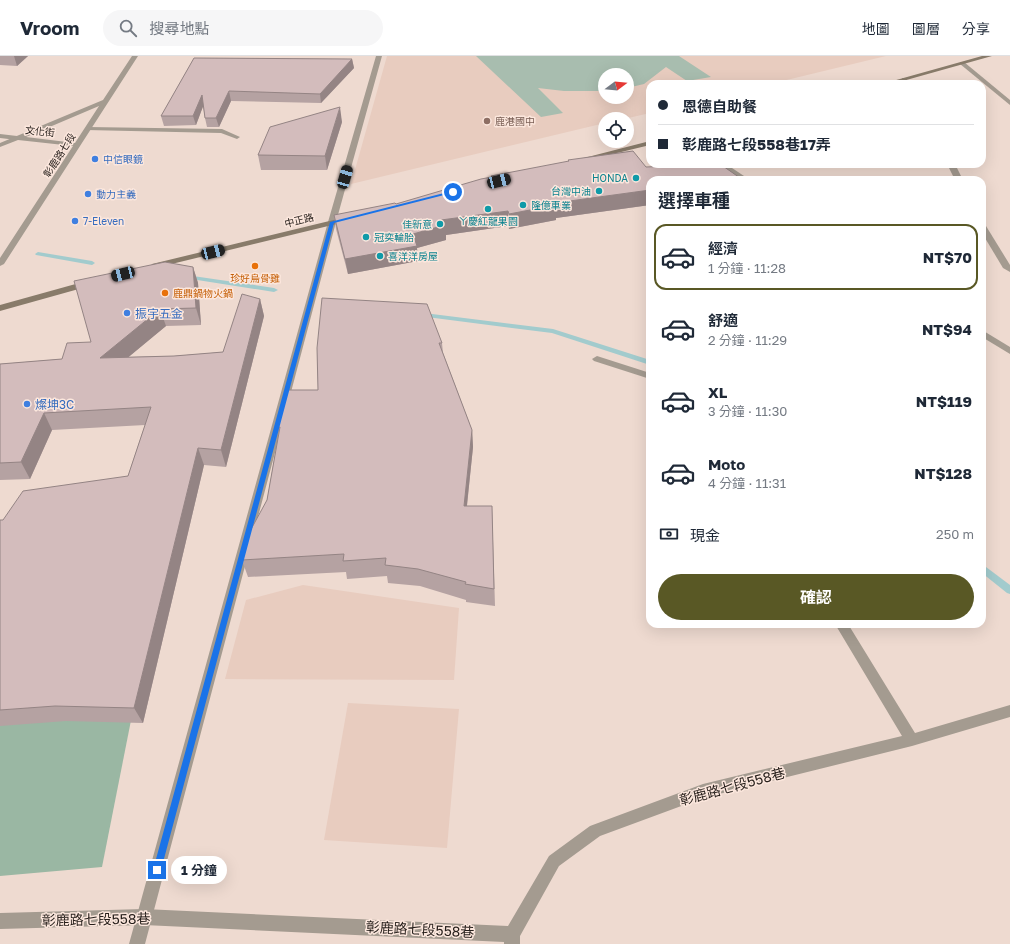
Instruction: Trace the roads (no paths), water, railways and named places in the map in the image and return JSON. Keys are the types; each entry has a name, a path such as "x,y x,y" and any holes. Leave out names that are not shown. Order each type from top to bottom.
{"main road":[{"path":"911,80 962,63 989,56"},
{"path":"572,162 646,144"},
{"name":"中正路","path":"148,268 356,216"},
{"path":"0,308 101,280"}],"street":[{"name":"彰鹿路七段","path":"1,261 135,56"},
{"path":"137,944 332,222 379,56"},
{"path":"962,63 982,80"},
{"path":"986,83 1010,103"},
{"path":"0,145 106,101"},
{"path":"88,129 222,131 237,136"},
{"name":"文化街","path":"0,136 78,145"},
{"path":"727,168 740,176"},
{"path":"986,233 1006,266 1010,269"},
{"path":"986,336 1010,351"},
{"path":"597,359 646,375"},
{"path":"843,628 912,740"},
{"name":"彰鹿路七段558巷","path":"0,922 144,917 512,939 554,861 596,831 703,791 912,740 1010,711"}],"waterway":[{"path":"38,254 92,263"},
{"path":"193,278 274,290"},
{"path":"419,314 553,331 646,362"},
{"path":"986,571 1010,590"}],"place":[{"name":"鹿港國中","path":"487,121"},
{"name":"中信眼鏡","path":"95,159"},
{"name":"HONDA","path":"636,178"},
{"name":"台灣中油","path":"599,191"},
{"name":"動力主義","path":"88,194"},
{"name":"隆億車業","path":"523,205"},
{"name":"ㄚ慶紅龍果園","path":"488,209"},
{"name":"7-Eleven","path":"75,221"},
{"name":"佳新意","path":"440,224"},
{"name":"冠奕輪胎","path":"366,237"},
{"name":"喜洋洋房屋","path":"380,256"},
{"name":"珍好烏骨雞","path":"255,266"},
{"name":"鹿鼎鍋物火鍋","path":"165,293"},
{"name":"振宇五金","path":"127,313"},
{"name":"燦坤3C","path":"27,404"}]}
